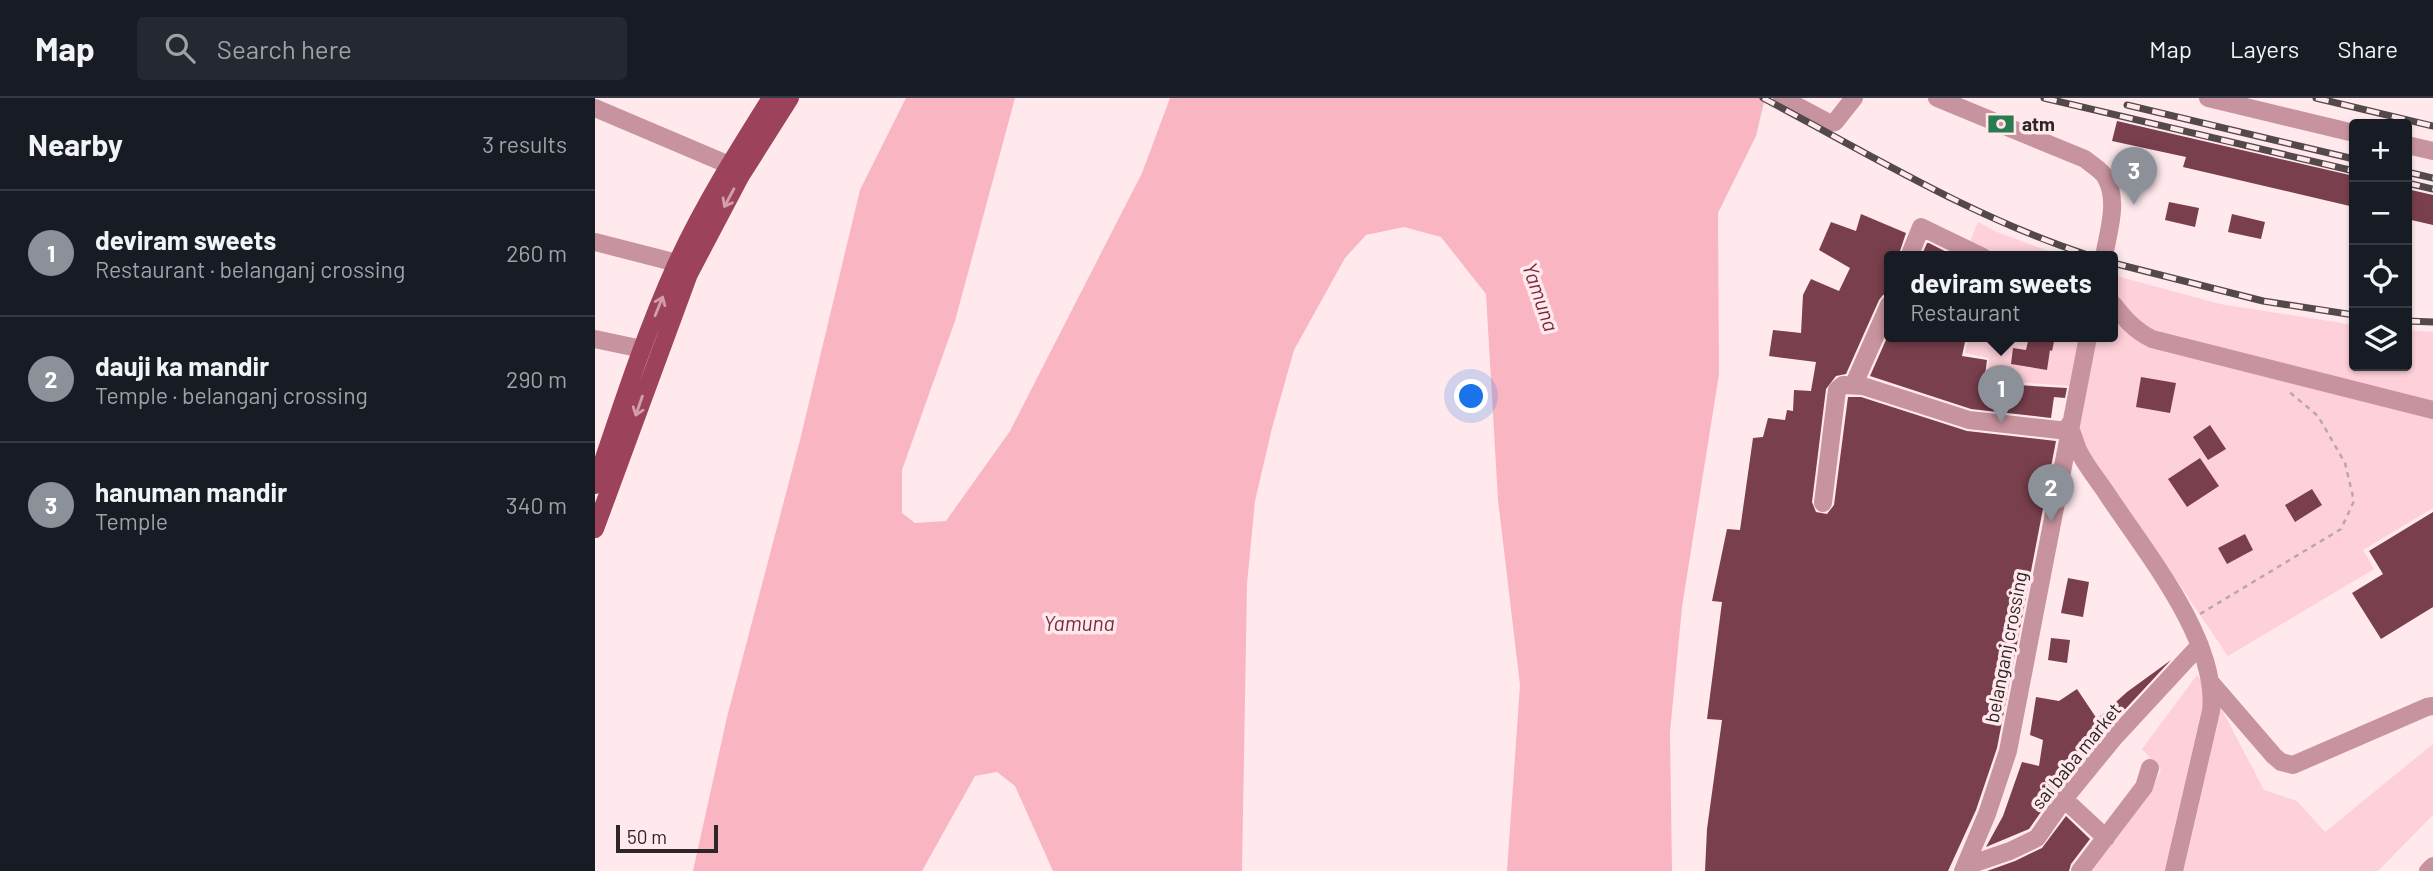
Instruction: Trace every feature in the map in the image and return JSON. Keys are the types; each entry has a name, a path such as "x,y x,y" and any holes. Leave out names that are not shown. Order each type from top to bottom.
{"main road":[{"path":"595,529 688,274 771,98"},
{"path":"595,485 642,349 677,263 736,168 790,98"}],"street":[{"path":"1782,98 1829,123 1835,122 1854,98"},
{"path":"1937,98 2085,159 2106,176 2111,191 2112,213 2105,251"},
{"path":"2208,98 2349,132"},
{"path":"595,108 736,168"},
{"path":"2412,146 2433,152"},
{"path":"1911,251 1921,227 1971,251"},
{"path":"595,242 677,263"},
{"path":"2118,310 2129,324 2151,339 2433,410"},
{"path":"1854,384 1884,316"},
{"path":"595,339 642,349"},
{"name":"belanganj crossing","path":"1964,868 1987,814 2008,751 2087,342"},
{"path":"1823,503 1837,390 1843,385 1854,384 1969,420 2069,428 2079,452 2176,598 2200,645 2211,683 2211,711 2174,871"},
{"name":"sai baba market","path":"1964,868 2038,838 2064,799 2113,739 2200,645"},
{"path":"2211,683 2274,756 2281,762 2293,765 2433,706"},
{"path":"2080,871 2144,787 2150,768"},
{"path":"2064,799 2106,838"},
{"path":"2428,871 2433,866"}],"path":[{"path":"2188,621 2341,529 2354,501 2345,463 2318,416 2285,389 2278,371"}],"shaded area":[{"path":"1978,222 2048,251 1981,251 1969,244"},
{"path":"2118,276 2220,304 2349,324 2349,371 2412,371 2412,330 2433,332 2433,508 2363,550 2374,569 2228,656 2086,447 2074,424 2085,387 1988,380 1989,358 1965,353 1968,342 2118,342"},
{"path":"2197,675 2221,708 2264,790 2297,801 2325,832 2433,744 2433,815 2378,871 2090,871 2152,789 2161,770 2142,749"}],"water":[{"name":"Yamuna","path":"906,98 1015,98 955,321 902,470 902,513 915,523 946,521 1010,431 1142,173 1170,98 1765,98 1756,136 1718,213 1719,374 1682,607 1670,732 1672,871 1507,871 1520,685 1498,500 1486,294 1441,237 1404,227 1366,235 1345,258 1294,350 1272,428 1255,501 1247,584 1242,871 1053,871 1015,786 997,772 975,776 922,871 693,871 727,717 800,440 860,190"}],"building":[{"path":"2117,121 2349,175 2349,206 2183,167 2186,157 2112,141"},
{"path":"2412,190 2433,195 2433,225 2412,220"},
{"path":"2169,202 2199,208 2195,227 2165,220"},
{"path":"1861,214 1906,233 1900,251 1884,251 1884,295 1879,300 1846,374 1836,376 1826,389 1812,502 1816,512 1827,514 1834,505 1848,397 1861,397 1967,431 2056,441 1997,748 1976,810 1948,871 1705,871 1707,829 1722,720 1707,719 1722,602 1712,601 1727,529 1740,530 1753,438 1763,437 1768,418 1785,420 1787,410 1793,411 1794,390 1811,391 1816,362 1769,356 1773,330 1801,333 1803,295 1811,279 1839,291 1850,268 1819,250 1831,222 1856,231"},
{"path":"2232,214 2265,222 2261,239 2228,232"},
{"path":"1929,243 1944,251 1924,251"},
{"path":"1885,342 1965,342 1962,356 1987,360 1984,383 2067,388 2065,398 2054,397 2051,418 1971,409 1870,376"},
{"path":"2028,342 2054,342 2047,370 2011,364 2013,348 2026,350"},
{"path":"2141,377 2176,383 2170,413 2136,407"},
{"path":"2210,425 2226,449 2208,460 2193,437"},
{"path":"2200,458 2219,486 2187,507 2168,479"},
{"path":"2312,489 2322,505 2295,522 2285,505"},
{"path":"2433,512 2433,607 2381,639 2352,593 2383,574 2369,551"},
{"path":"2245,534 2253,550 2227,564 2218,548"},
{"path":"2068,578 2089,582 2083,617 2061,613"},
{"path":"2051,638 2070,640 2067,663 2048,660"},
{"path":"2171,660 2104,732 2029,829 1986,847 2003,816 2022,762 2039,766 2043,740 2030,735 2036,697 2059,701 2077,689 2097,719 2127,692"},
{"path":"2066,816 2090,839 2071,864 2069,871 1987,871 2042,848"}],"railway":[{"path":"1763,98 1966,205 2008,225 2077,251"},
{"path":"2044,98 2349,170"},
{"path":"2316,98 2433,126"},
{"path":"2127,105 2349,158"},
{"path":"2412,173 2433,178"},
{"path":"2412,184 2433,189"},
{"path":"2118,264 2263,301 2349,314"},
{"path":"2412,321 2433,322"}],"place":[{"name":"atm","path":"2001,124"},
{"name":"hanuman mandir","path":"2134,205"},
{"name":"deviram sweets","path":"2001,423"},
{"name":"dauji ka mandir","path":"2051,522"}]}
